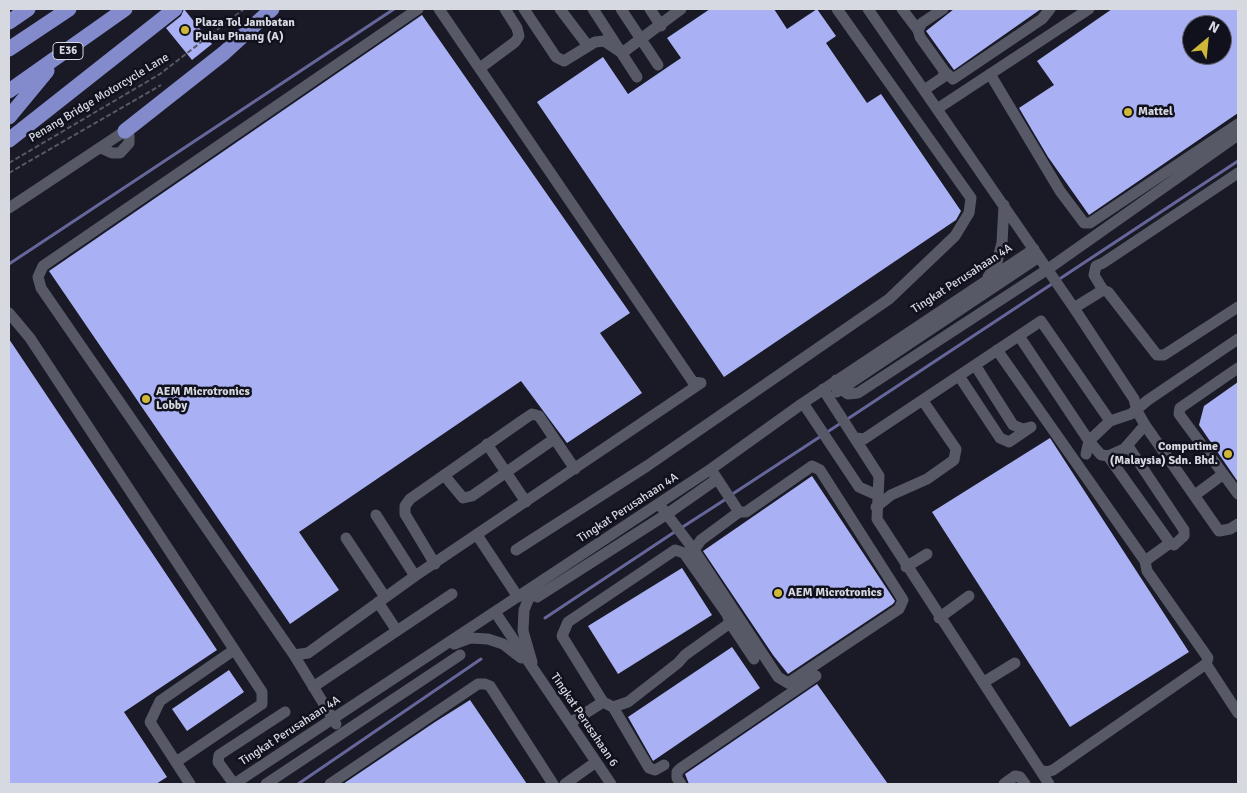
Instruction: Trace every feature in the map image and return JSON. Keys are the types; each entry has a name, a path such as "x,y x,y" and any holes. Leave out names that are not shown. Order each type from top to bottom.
{"highway":[{"path":"9,22 28,9"},
{"path":"9,49 69,9"},
{"name":"E36","path":"9,91 126,9"},
{"name":"E36","path":"9,140 175,9"},
{"path":"126,131 224,53 272,9"},
{"path":"9,117 55,60"}],"street":[{"path":"343,733 294,655 41,288 38,277 43,266 418,9"},
{"path":"294,655 308,653 415,576 701,383 693,382 439,9"},
{"path":"480,68 515,42 519,36 518,28 505,9"},
{"path":"524,9 556,57 564,61 595,42 604,41 622,53"},
{"path":"560,9 588,46"},
{"path":"593,9 637,76"},
{"path":"621,9 658,65"},
{"path":"650,9 661,26"},
{"path":"622,53 661,26 679,9"},
{"path":"516,550 647,466 889,299 955,236 970,213 971,198 837,9"},
{"name":"Tingkat Perusahaan 4A","path":"868,9 1059,285 1134,399 1137,410 1145,425 1219,531 1230,529 1238,524"},
{"path":"902,9 945,72 953,79 1042,19 1050,9"},
{"path":"918,30 922,23 942,9"},
{"path":"937,109 1089,9"},
{"path":"924,90 942,78 945,72"},
{"path":"990,74 1060,191 1084,223 1090,223 1238,124"},
{"path":"9,208 126,131"},
{"path":"1036,253 839,385 848,394 858,393 1048,269 1238,135"},
{"path":"1238,173 1096,266 1094,275 1103,290 1108,292 1157,355 1164,355 1238,307"},
{"path":"973,288 989,276 997,262 1002,243 1004,205"},
{"name":"Tingkat Perusahaan 4A","path":"234,784 518,597 553,578 659,504 717,478 803,403 839,385 973,288 1036,253"},
{"path":"1074,308 1103,290"},
{"path":"9,313 30,338 262,692 262,704 176,762"},
{"path":"852,434 864,439 1041,321 1110,421"},
{"path":"1019,336 1089,441 1104,456 1170,543 1174,545 1184,536 1184,530 1128,446"},
{"path":"1086,454 1089,441 1110,421 1137,410 1148,400 1238,339"},
{"path":"998,350 1145,561 1147,571 1208,658 1206,664 1054,770 1047,772 1040,770"},
{"path":"975,365 1013,425 1023,429 1032,427"},
{"path":"1238,368 1180,408 1179,414 1222,475 1238,494"},
{"path":"959,376 1000,438 1008,442 1032,427 1043,416"},
{"path":"826,393 879,476 876,495 877,519 939,618 984,682 1049,784"},
{"path":"876,507 891,496 927,479 954,460 956,449 923,401"},
{"path":"803,403 859,487 876,495"},
{"path":"435,564 405,514 405,506 410,498 487,444 532,414 539,416 575,469"},
{"path":"1075,461 1086,454 1104,456 1128,446 1145,425"},
{"path":"444,475 463,498 472,496 505,471 554,439"},
{"path":"487,444 526,502"},
{"path":"537,597 553,578 645,528 670,518 717,478 737,508 746,512 812,466 820,470 900,592 903,600 899,608 788,683 778,677 694,550 685,537 670,518 659,504"},
{"path":"1195,495 1222,475"},
{"path":"694,550 701,540 737,508"},
{"path":"376,515 415,576"},
{"path":"638,518 645,528"},
{"path":"709,534 716,544"},
{"path":"477,535 518,597"},
{"path":"346,538 397,631"},
{"path":"1145,561 1170,543"},
{"path":"664,765 655,770 649,768 562,636 568,622 675,550 684,553 727,614 730,622 754,659"},
{"path":"906,567 926,554"},
{"name":"Tingkat Perusahaan 6","path":"535,671 523,631 524,610 531,593 553,578"},
{"path":"313,687 452,594"},
{"path":"939,618 969,596"},
{"name":"Tingkat Perusahaan 6","path":"495,612 611,784"},
{"path":"570,723 608,704 628,702 678,663 684,655 730,622"},
{"name":"Tingkat Perusahaan 6","path":"433,653 470,638 488,639 503,644 516,653 535,671"},
{"path":"175,784 188,781 150,722 154,710 160,701 234,650"},
{"path":"266,784 460,655"},
{"path":"984,682 1015,663"},
{"path":"1206,664 1238,713"},
{"path":"408,669 417,684"},
{"path":"681,784 677,778 681,768 816,676"},
{"path":"330,784 478,684 485,684 490,686 553,784"},
{"path":"234,784 218,762 219,755 285,712"},
{"path":"565,784 596,762"},
{"path":"1004,784 1015,776 1020,777 1025,784"}],"path":[{"name":"Penang Bridge Motorcycle Lane","path":"9,163 160,74 244,9"},
{"path":"9,173 167,81"}],"building":[{"name":"Plaza Tol Jambatan Pulau Pinang (A)","path":"184,9 212,44 192,60 166,28 181,16"},
{"path":"710,9 774,9 787,29 817,9 836,36 826,43 867,103 881,94 961,211 956,220 724,377 537,102 603,57 628,94 681,58 667,38"},
{"path":"954,9 1041,9 954,70 926,31"},
{"name":"Mattel","path":"1112,9 1238,9 1238,113 1089,215 1048,157 1019,108 1054,85 1037,61"},
{"path":"422,15 630,313 600,333 642,393 567,443 521,381 299,532 339,590 290,624 49,271"},
{"path":"9,339 217,650 124,712 167,777 156,784 9,784"},
{"name":"Computime (Malaysia) Sdn. Bhd.","path":"1238,382 1238,482 1199,425 1204,406"},
{"path":"1050,438 1189,652 1070,727 932,512"},
{"name":"AEM Microtronics","path":"812,476 895,601 788,674 773,655 703,551"},
{"path":"682,568 712,615 618,674 588,626"},
{"path":"732,647 760,688 653,761 628,717"},
{"path":"229,670 244,692 187,731 172,709"},
{"path":"817,684 888,784 689,784 685,774"},
{"path":"470,700 527,784 343,784 435,722"}],"waterway":[{"path":"9,264 394,9"},
{"path":"846,420 1238,161"},
{"path":"731,495 841,423"},
{"path":"681,528 726,499"},
{"path":"545,618 676,531"},
{"path":"298,784 481,659"}],"place":[{"name":"Plaza Tol Jambatan Pulau Pinang (A)","path":"185,30"},
{"name":"Mattel","path":"1128,112"},
{"name":"AEM Microtronics Lobby","path":"146,399"},
{"name":"Computime (Malaysia) Sdn. Bhd.","path":"1228,454"},
{"name":"AEM Microtronics","path":"778,593"}]}
